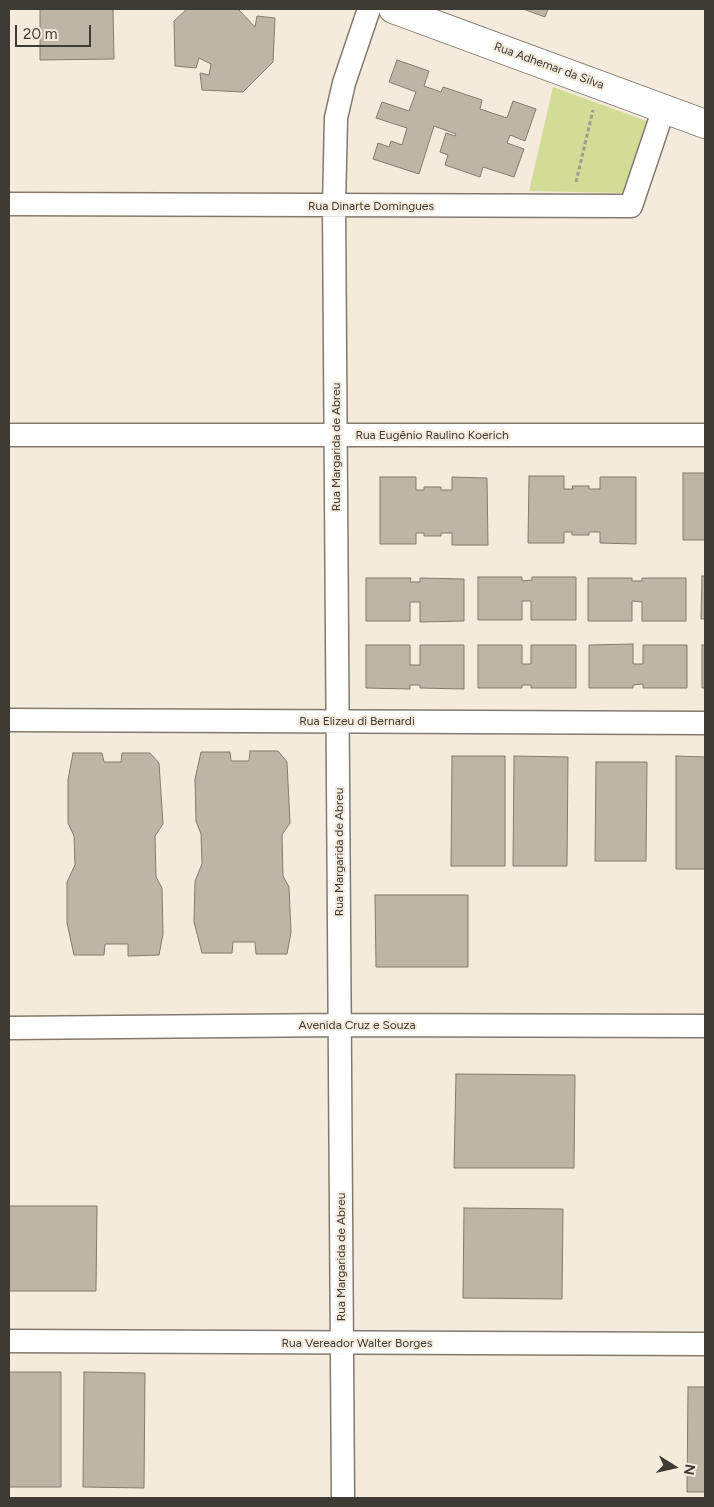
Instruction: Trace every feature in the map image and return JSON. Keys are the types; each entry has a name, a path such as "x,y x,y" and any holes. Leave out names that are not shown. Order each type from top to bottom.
{"street":[{"name":"Rua Margarida de Abreu","path":"343,1498 334,206 338,109 344,83 369,9"},
{"name":"Rua Adhemar da Silva","path":"393,9 705,124"},
{"name":"Rua Dinarte Domingues","path":"9,204 631,206 664,108"},
{"name":"Rua Eugênio Raulino Koerich","path":"9,435 705,435"},
{"name":"Rua Elizeu di Bernardi","path":"9,720 705,723"},
{"name":"Avenida Cruz e Souza","path":"9,1028 340,1024 705,1026"},
{"name":"Rua Vereador Walter Borges","path":"9,1341 705,1344"}],"path":[{"path":"574,187 594,106"}],"green space":[{"path":"553,87 647,121 623,193 529,191"}],"building":[{"path":"40,9 113,9 114,59 40,60"},
{"path":"187,9 238,9 255,27 257,16 275,18 273,62 243,92 202,90 200,73 209,75 211,64 199,58 196,68 175,66 174,21"},
{"path":"523,9 548,9 545,17"},
{"path":"397,60 429,71 424,86 441,92 443,87 482,100 480,109 507,118 513,101 536,109 525,141 510,135 507,143 524,149 514,177 483,167 480,177 445,165 448,155 440,152 446,133 455,136 456,134 434,126 419,174 373,159 378,143 389,147 391,141 402,145 407,128 376,118 382,102 409,111 416,92 389,82"},
{"path":"683,473 705,473 705,540 683,540"},
{"path":"529,476 564,476 564,489 573,489 572,486 589,486 589,489 600,489 600,477 636,477 636,544 600,543 600,532 589,532 589,535 572,535 572,532 564,532 564,543 528,543"},
{"path":"380,477 416,477 416,490 424,490 424,487 441,487 441,490 452,490 452,477 487,478 488,545 452,545 452,533 441,533 441,536 424,536 424,533 416,533 416,544 380,544"},
{"path":"702,576 705,576 705,619 701,619"},
{"path":"478,577 522,577 522,581 532,580 532,577 576,577 576,620 531,620 531,601 522,601 522,620 478,620"},
{"path":"366,578 411,578 410,582 420,582 420,578 464,579 464,621 420,622 420,602 410,602 410,621 366,621"},
{"path":"588,578 632,578 632,581 642,581 642,578 686,578 686,621 642,621 642,602 632,601 632,621 588,621"},
{"path":"633,644 633,664 643,664 643,645 687,645 687,688 643,688 643,684 633,685 633,688 589,688 589,645"},
{"path":"366,645 410,645 410,665 420,665 420,645 464,645 464,689 420,688 420,685 410,685 410,689 366,688"},
{"path":"478,645 522,645 522,664 531,664 531,645 576,645 576,688 531,688 531,685 522,685 522,688 478,688"},
{"path":"702,645 705,645 705,688 702,688"},
{"path":"250,751 278,751 287,762 290,823 282,835 283,876 289,887 291,932 287,954 256,954 255,942 233,942 232,953 202,953 194,922 195,881 202,864 201,834 196,821 195,779 201,752 230,752 231,761 249,761"},
{"path":"73,753 102,753 104,762 121,762 122,753 150,753 159,763 163,824 155,836 156,877 162,888 163,934 159,955 128,956 128,944 105,944 104,955 74,955 67,923 67,882 75,865 74,836 68,823 68,780"},
{"path":"452,756 505,756 505,866 451,866"},
{"path":"514,756 568,757 567,866 513,866"},
{"path":"676,756 705,757 705,869 676,869"},
{"path":"596,762 647,762 646,861 595,861"},
{"path":"375,895 468,895 468,967 376,967"},
{"path":"456,1074 575,1075 574,1168 454,1168"},
{"path":"9,1206 97,1206 96,1291 9,1291"},
{"path":"464,1208 563,1209 562,1299 463,1298"},
{"path":"9,1372 61,1372 61,1487 9,1487"},
{"path":"84,1372 145,1373 144,1488 83,1487"},
{"path":"688,1387 705,1387 705,1492 687,1492"}]}
